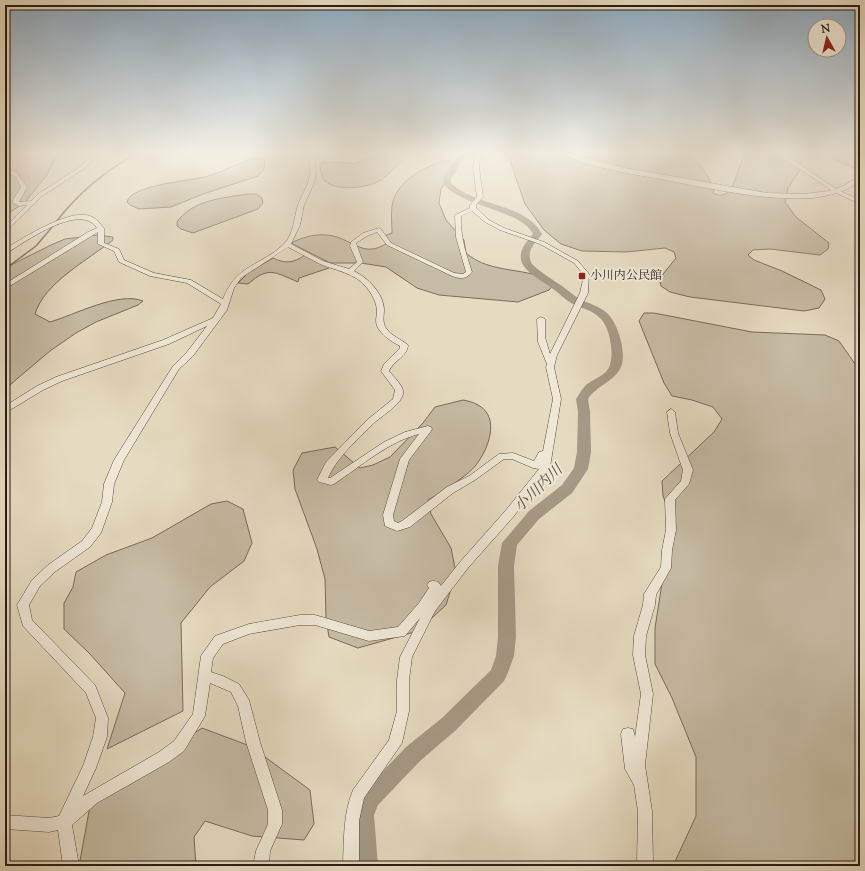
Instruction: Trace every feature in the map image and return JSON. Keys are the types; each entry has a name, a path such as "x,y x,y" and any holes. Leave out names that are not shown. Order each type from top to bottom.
{"street":[{"path":"20,193 16,203 34,202"},
{"path":"5,230 44,193"},
{"path":"71,866 64,822 89,768 100,737 102,718 91,689 27,622 24,605 36,583 52,568 86,544 97,530 107,502 109,484 119,460 176,368 190,354 216,319 226,304 231,288 239,277 287,245 297,225 301,204 306,193"},
{"path":"350,272 360,262 360,256 353,247 353,243 358,238 372,231 379,230 389,244 458,277 464,276 469,272 456,229 458,215 473,207 480,197 479,193"},
{"path":"749,193 802,196 825,193"},
{"path":"840,193 860,202"},
{"path":"5,822 49,825 64,822 92,798 164,757 179,746 199,716 207,656 219,640 249,629 300,620 315,620 369,636 401,632 427,607 510,514 545,467 557,398 551,375 551,364 553,355 584,293 587,276 576,262 542,242 502,229 487,221 473,207"},
{"path":"5,252 46,227 63,220 90,217 94,218 101,228 101,244 117,250 121,261 152,275 189,281 226,304"},
{"path":"5,287 90,233 101,228"},
{"path":"287,245 298,249 325,264 350,272 367,282 380,307 379,319 382,328 391,337 404,345 404,349 387,366 385,371 398,390 399,394 396,400 370,422 328,464 322,480 331,482 386,444 408,434 428,429 405,459 388,515 389,523 397,527 406,524 450,490 477,475 502,456 513,456 536,466 542,454 548,454"},
{"path":"5,410 40,388 59,379 166,342 216,319"},
{"path":"541,319 540,337 544,352 551,364"},
{"path":"645,866 645,811 638,765 647,694 639,655 640,636 649,605 650,594 666,568 667,550 671,530 670,499 686,482 688,470 674,433 671,412"},
{"path":"351,866 352,821 358,795 395,743 403,711 403,680 406,657 436,587 433,585"},
{"path":"204,676 219,680 235,688 244,704 253,742 275,810 275,824 263,851 261,866"},
{"path":"628,734 632,769 640,783"}],"shaded area":[{"path":"5,193 33,193 26,201 5,216"},
{"path":"136,193 207,193 171,207 139,209 127,202 131,196"},
{"path":"397,193 440,193 439,203 446,220 464,240 466,253 487,265 533,274 555,283 549,290 518,302 439,295 417,288 386,267 361,263 330,263 291,243 302,238 325,235 337,237 368,249 374,249 381,246 389,242 384,236 392,233 392,206"},
{"path":"521,193 713,193 721,195 726,193 787,193 785,202 796,217 829,243 828,249 820,255 770,249 753,250 748,255 754,260 782,271 821,290 825,299 819,308 804,311 690,297 670,292 661,286 659,279 676,258 674,252 665,248 626,252 582,251 561,244 544,230 525,204"},
{"path":"247,194 256,194 262,198 263,203 258,209 193,233 177,226 177,222 183,215 199,205 209,201"},
{"path":"98,235 113,237 113,240 57,282 47,292 35,314 50,322 109,301 133,299 143,301 138,305 96,322 76,333 50,351 5,389 5,268 65,239"},
{"path":"305,255 328,266 329,268 299,278 298,282 272,272 255,278 248,284 238,283 248,273 273,258 289,262 297,260"},
{"path":"644,313 654,313 752,332 825,335 839,341 860,371 860,866 673,866 696,816 696,757 672,698 655,664 655,628 664,570 675,526 663,496 662,481 714,432 722,419 713,407 692,400 672,396 664,383 639,321"},
{"path":"463,400 476,404 485,410 491,425 485,451 476,465 454,484 428,500 431,514 451,548 456,573 446,605 418,631 358,648 329,637 326,618 325,579 317,549 295,489 293,470 302,453 335,447 360,468 373,465 390,457 423,423 435,407"},
{"path":"227,501 243,509 252,543 244,561 210,587 181,623 183,711 107,749 125,693 89,653 64,629 64,603 73,587 76,572 106,555 152,538 211,504"},
{"path":"202,728 250,746 310,790 314,824 304,840 252,836 205,821 194,837 196,866 79,866 90,806 143,767"}],"waterway":[{"path":"56,222 82,193"},
{"name":"小川内川","path":"367,866 364,815 371,798 413,754 449,724 498,675 505,656 507,637 506,566 510,543 534,515 567,489 581,469 584,452 584,412 582,399 589,389 611,373 616,365 617,359 615,339 608,320 601,313 574,300 528,265 525,259 525,252 529,244 538,234 535,228 520,217 480,203 459,193"},
{"path":"5,269 36,246 53,226"}],"place":[{"name":"小川内公民館","path":"582,276"}]}
